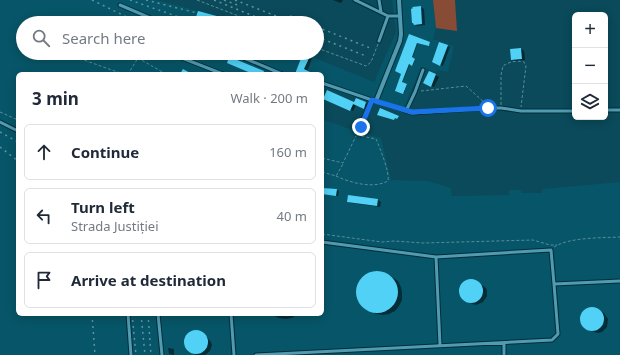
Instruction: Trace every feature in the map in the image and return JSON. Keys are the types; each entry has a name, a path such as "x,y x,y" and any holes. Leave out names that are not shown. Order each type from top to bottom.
{"street":[{"path":"358,132 374,101 400,41 402,34 399,0"}],"lane":[{"path":"355,0 388,16 400,16"},
{"path":"379,0 381,12"},
{"path":"120,5 146,16"},
{"path":"379,40 388,16"},
{"path":"187,60 218,72"},
{"path":"249,60 277,72"},
{"path":"406,111 423,70"},
{"path":"324,83 374,101 412,112 488,108 521,111 572,111"},
{"path":"608,110 620,110"},
{"path":"0,122 16,130"},
{"path":"256,355 552,340 558,334 551,250 436,257 324,242"},
{"path":"436,257 440,345"},
{"path":"554,284 620,281"},
{"path":"128,316 131,355"},
{"path":"158,316 162,355"},
{"path":"231,316 234,355"},
{"path":"504,343 504,355"},
{"path":"365,349 365,355"}],"path":[{"path":"197,0 239,16"},
{"path":"324,51 366,66 371,62 379,40"},
{"path":"84,60 117,72"},
{"path":"129,72 137,60"},
{"path":"142,60 162,72"},
{"path":"501,108 501,75 503,66 507,63 521,61 524,62 526,66 521,111"},
{"path":"415,92 437,88 466,86 485,103 488,108"},
{"path":"0,112 16,119"},
{"path":"324,173 358,183 375,185 388,181 389,178 376,139 357,134 336,176"},
{"path":"324,158 343,163"},
{"path":"324,234 377,242 403,240 423,243 533,240 550,245 557,245 576,240 620,237"},
{"path":"551,250 557,245"}],"shaded area":[{"path":"0,0 157,0 217,16 16,16 16,60 320,60 374,82 396,32 392,0 433,0 436,28 433,39 454,46 448,72 438,70 436,72 421,67 402,113 324,87 324,72 16,72 16,316 324,316 324,120 358,132 381,138 391,180 428,181 451,188 452,196 509,195 509,190 521,190 522,193 542,193 542,189 620,182 620,355 0,355"},
{"path":"433,0 455,0 457,31 436,28"}],"building":[{"path":"421,6 422,24 414,25 412,23 411,9 413,8 412,7"},
{"path":"198,11 217,16 196,16"},
{"path":"409,34 430,42 429,46 417,43 412,57 415,59 412,66 409,64 402,82 407,84 403,94 395,91 401,74 395,71"},
{"path":"439,42 448,45 440,66 432,62"},
{"path":"521,48 522,59 511,60 510,49"},
{"path":"228,60 237,60 264,71 248,72 227,63"},
{"path":"300,60 308,60 304,69 310,72 296,72"},
{"path":"183,69 188,72 181,72"},
{"path":"429,71 436,74 431,87 423,83"},
{"path":"327,90 354,102 350,111 324,99"},
{"path":"356,98 366,102 364,109 353,104"},
{"path":"380,108 399,116 394,120 377,115"},
{"path":"324,188 337,189 336,196 324,194"},
{"path":"348,195 378,199 377,206 347,202"},
{"path":"373,271 381,271 389,274 395,280 398,292 395,304 389,310 381,313 373,313 365,310 359,304 356,296 356,288 359,280 365,274"},
{"path":"471,279 476,280 482,286 482,296 476,302 471,303 466,302 460,296 459,291 460,286 466,280"},
{"path":"592,307 601,310 604,319 601,328 592,331 583,328 580,319 583,310"},
{"path":"196,330 201,331 207,337 207,347 201,353 196,354 191,353 185,347 184,342 185,337 191,331"}],"railway":[{"path":"92,0 125,16"},
{"path":"130,0 176,16"},
{"path":"146,0 197,13"},
{"path":"214,0 254,16"},
{"path":"224,0 240,6"},
{"path":"235,0 276,16"},
{"path":"324,30 370,48"},
{"path":"324,40 366,56"},
{"path":"0,132 16,141"},
{"path":"0,147 16,159"},
{"path":"92,316 95,355"},
{"path":"132,316 136,355"},
{"path":"141,316 145,355"},
{"path":"148,316 151,355"}],"route":[{"path":"361,127 372,100 412,112 488,108"}]}
